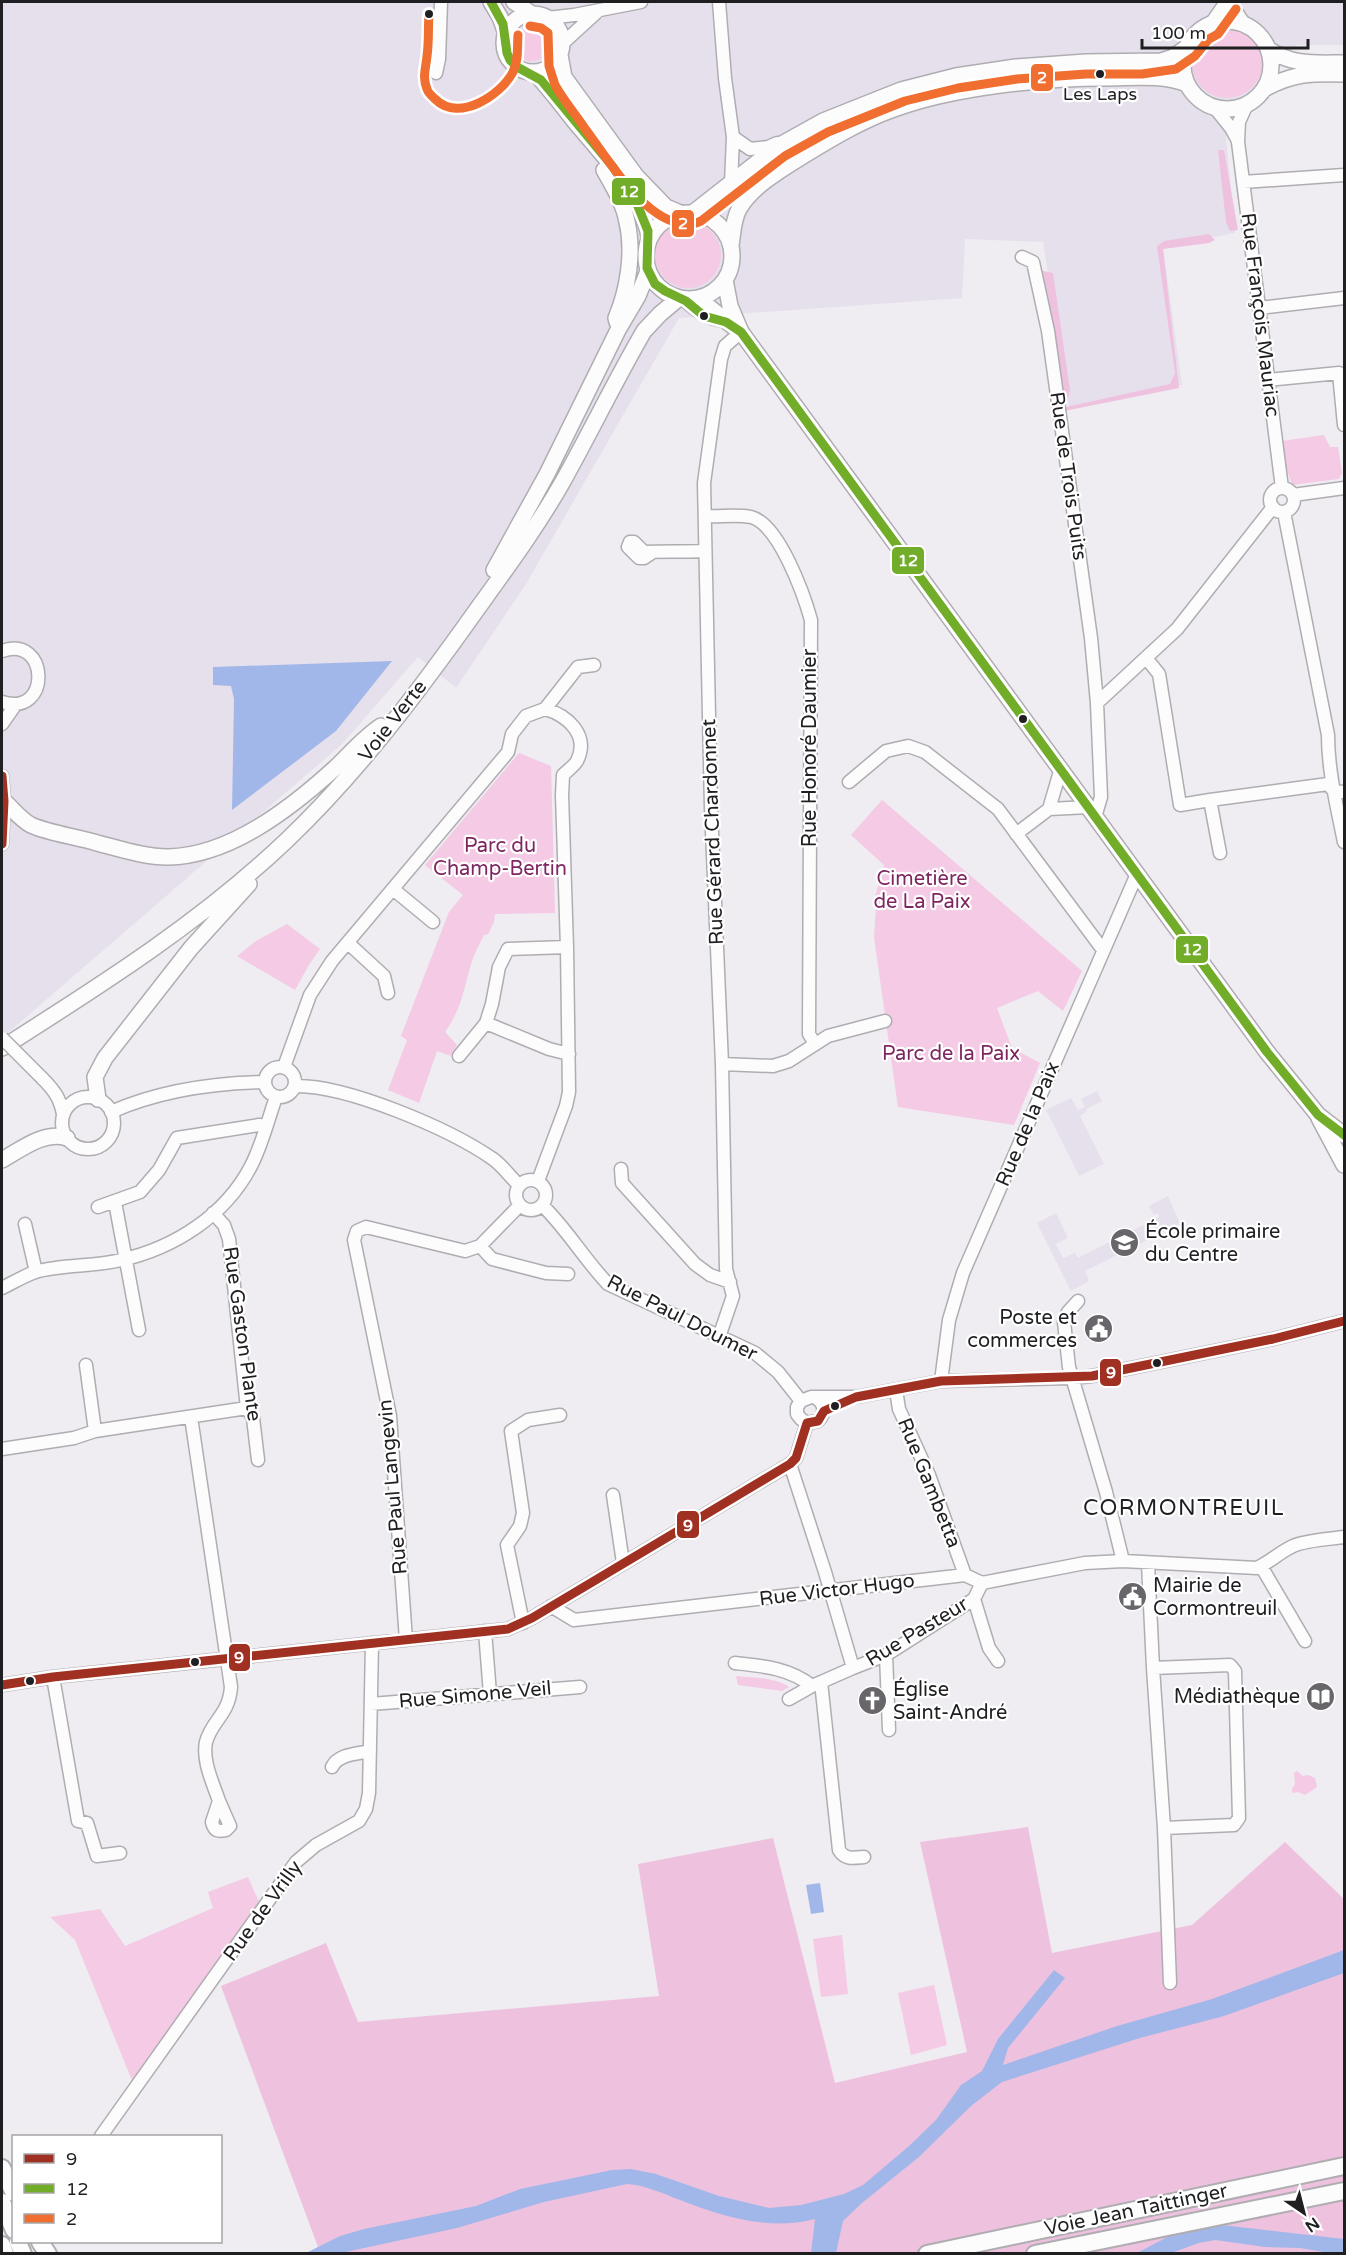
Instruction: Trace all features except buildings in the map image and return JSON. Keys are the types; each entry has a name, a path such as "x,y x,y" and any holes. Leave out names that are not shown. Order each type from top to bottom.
{"highway":[{"name":"Voie Jean Taittinger","path":"927,2253 1344,2166"},
{"path":"2,2168 12,2189"},
{"name":"Voie Jean Taittinger","path":"1035,2253 1344,2191"},
{"path":"2,2202 12,2225"},
{"path":"2,2245 5,2253"}],"main road":[{"path":"491,2 500,16 506,34"},
{"path":"514,2 532,14 547,18 558,28 564,77 617,150 655,197 666,207 707,216 718,223 726,233 731,245"},
{"path":"532,14 516,20 506,34 504,44 510,60 520,69 534,72 549,67 561,49"},
{"path":"741,332 686,299 666,293 655,284 648,271 646,249 649,237 667,218 687,213 731,184 778,146 823,121 901,90 957,76 1016,67 1161,60 1173,57 1186,47 1200,30 1210,24 1222,22 1245,25 1254,31 1268,49 1281,58 1293,62 1344,63"},
{"path":"1186,47 1183,72 1187,84 1201,101 1215,108 1237,108 1247,104 1264,89 1280,80 1306,73 1344,74"},
{"path":"1264,89 1271,62 1268,49"},
{"path":"534,72 604,156 631,193 647,225 649,237"},
{"path":"686,299 718,288 725,280 732,263 731,245 739,209 753,192 779,171 830,139 867,120 895,108 955,93 1088,78 1160,77 1175,79 1187,84"},
{"path":"604,156 602,165 616,191 627,220 629,240 625,288 616,318 618,330"},
{"name":"Voie Verte","path":"2,1039 129,958 200,907 272,844 345,770 381,726 501,561 618,330 638,296 648,271"},
{"path":"725,280 730,306 741,332 1267,1052 1317,1115 1338,1135 1344,1151"},
{"name":"Voie Verte","path":"2,1048 144,955 204,911 285,842 350,775 395,722 497,582 561,483 644,331 660,314 686,299"},
{"path":"4,801 31,825 142,855 168,857 195,855 224,846 255,829 299,798 335,768 367,735 381,726"},
{"path":"98,1099 95,1077 105,1058 190,948 241,892 281,853 285,842"},
{"path":"2,1160 42,1139 59,1135 67,1138"},
{"path":"1338,1135 1344,1165"}],"street":[{"path":"436,73 440,59 441,2"},
{"path":"547,18 641,2"},
{"path":"719,2 725,78 733,137 731,184"},
{"path":"1210,24 1228,2 1245,25"},
{"path":"561,49 598,11"},
{"path":"1238,142 1239,122 1247,104"},
{"path":"1215,108 1231,128 1238,142"},
{"path":"733,137 750,149 768,147 823,121"},
{"name":"Rue François Mauriac","path":"1238,142 1268,380 1287,492"},
{"path":"1243,182 1344,175"},
{"name":"Rue de Trois Puits","path":"1022,257 1034,262 1048,331 1091,638 1097,703"},
{"path":"1259,308 1344,298"},
{"name":"Rue Gérard Chardonnet","path":"719,1337 733,1296 726,1265 722,1064 711,808 704,483 721,359 725,346 741,332"},
{"path":"1268,380 1339,373 1344,425"},
{"path":"1344,488 1273,494 1271,500 1278,509 1328,735 1328,751 1339,791 1344,842"},
{"path":"1050,809 1092,812 1101,796 1097,703 1177,629 1278,509 1293,506 1287,492"},
{"name":"Rue Honoré Daumier","path":"705,516 751,517 764,523 775,538 803,592 810,620 809,1034 815,1044"},
{"path":"653,552 704,551"},
{"path":"2,724 16,704 31,696 39,681 39,672 33,659 27,654 3,648"},
{"path":"1146,658 1159,674 1180,805 1328,784 1339,791"},
{"path":"284,1067 310,995 332,961 508,752 512,734 526,716 545,709 578,668 594,665"},
{"path":"2,702 16,704"},
{"path":"538,1181 569,1092 562,795 564,775 576,762 581,744 575,728 568,721 560,714 545,709"},
{"path":"849,782 886,751 908,746 926,752 998,809 1103,950"},
{"path":"1016,834 1050,809 1061,768"},
{"path":"2,776 4,801 2,844"},
{"path":"1210,800 1220,853"},
{"name":"Rue de la Paix","path":"941,1381 949,1320 963,1273 1137,874"},
{"path":"393,889 433,922"},
{"path":"348,943 384,976 388,993"},
{"path":"459,1056 486,1023 499,967 508,949 567,947"},
{"path":"722,1064 773,1066 789,1061 828,1036 885,1021"},
{"path":"486,1023 569,1054"},
{"path":"2,1039 55,1091 60,1100 62,1122 67,1138 78,1147 92,1148 99,1146 111,1135 113,1120 104,1102 92,1097 69,1097 55,1091"},
{"path":"264,1082 271,1070 284,1067"},
{"path":"264,1082 268,1092 276,1097 281,1098 290,1094 295,1086 295,1076 284,1067"},
{"path":"111,1112 155,1097 216,1085 264,1082"},
{"path":"295,1086 308,1085 351,1095 453,1134 495,1160 519,1185"},
{"path":"2,1288 36,1272 148,1254 176,1240 232,1196 252,1166 276,1097"},
{"path":"63,1114 78,1098"},
{"path":"98,1207 140,1192 159,1170 177,1138 259,1125 266,1126"},
{"path":"621,1169 622,1183 695,1264 710,1275 729,1282"},
{"path":"530,1179 538,1181 546,1192 542,1205 529,1210 520,1206 516,1194 519,1185 530,1179"},
{"path":"115,1202 139,1330"},
{"name":"Rue Paul Doumer","path":"542,1205 560,1222 594,1269 608,1284 755,1353 778,1372 801,1401"},
{"path":"520,1206 480,1246 492,1259 546,1273 568,1274"},
{"name":"Rue Gaston Plante","path":"213,1213 224,1225 229,1239 247,1408 253,1418 258,1460"},
{"path":"25,1224 36,1272"},
{"name":"Rue Paul Langevin","path":"406,1640 390,1416 354,1240 357,1231 366,1227 465,1251 480,1246"},
{"path":"1078,1300 1068,1312 1064,1322 1072,1378 1101,1474 1123,1561"},
{"path":"856,1397 824,1411 818,1421 807,1423 798,1414 797,1407 806,1398 856,1397 941,1381 1072,1378 1242,1345 1344,1321"},
{"path":"86,1365 95,1431"},
{"name":"Rue Gambetta","path":"896,1390 899,1408 929,1475 965,1575"},
{"path":"816,1398 821,1401 824,1411"},
{"path":"2,1449 74,1438 95,1431 247,1408"},
{"path":"523,1623 507,1545 520,1526 523,1513 511,1431 528,1420 560,1415"},
{"path":"191,1417 231,1687 230,1699 206,1743 206,1763 219,1802"},
{"path":"2,1685 53,1677 508,1629 552,1606 789,1464 796,1458 807,1423"},
{"name":"Rue Pasteur","path":"789,1464 831,1590 853,1668 885,1655 974,1599 982,1583"},
{"path":"613,1495 623,1563"},
{"path":"965,1575 982,1583 1085,1563 1123,1561 1257,1568 1295,1544 1344,1537"},
{"path":"1148,1563 1164,1828 1170,1983"},
{"path":"1261,1566 1305,1641"},
{"name":"Rue Victor Hugo","path":"552,1606 574,1620 965,1575"},
{"path":"974,1599 989,1648 998,1661"},
{"path":"485,1631 490,1694"},
{"name":"Rue de Vrilly","path":"102,2135 296,1862 316,1845 351,1827 364,1816 369,1793 372,1643"},
{"path":"885,1655 889,1730"},
{"path":"735,1663 771,1666 816,1684"},
{"path":"1153,1668 1230,1665 1235,1671 1236,1682 1239,1818 1234,1825 1164,1828"},
{"path":"789,1699 853,1668"},
{"path":"53,1677 78,1821 87,1823 97,1856 120,1853"},
{"path":"816,1684 839,1850 848,1859 864,1857"},
{"name":"Rue Simone Veil","path":"371,1704 580,1687"},
{"path":"332,1767 343,1757 370,1751"}],"shaded area":[{"path":"2,2 1344,2 1344,45 1296,45 1226,137 1235,233 1163,247 1182,385 1069,407 1043,242 965,239 962,298 679,318 526,584 456,688 418,657 342,744 2,1038"},
{"path":"1218,150 1224,150 1238,230 1230,231 1226,222"},
{"path":"1209,234 1215,240 1209,243 1163,249 1179,388 1064,411 1039,270 1053,273 1070,390 1066,407 1170,384 1175,373 1157,246 1164,241"},
{"path":"1097,1091 1102,1101 1086,1109 1087,1111 1080,1116 1104,1164 1079,1176 1046,1110 1071,1098 1078,1110 1085,1107 1081,1099"},
{"name":"École primaire du Centre","path":"1168,1196 1180,1224 1085,1271 1089,1281 1071,1291 1037,1223 1056,1213 1068,1238 1056,1244 1063,1258 1075,1253 1078,1258 1159,1217 1158,1213 1154,1215 1149,1206"},
{"path":"1028,1827 1052,1953 1192,1925 1285,1842 1344,1899 1344,2253 311,2253 318,2247 221,1986 326,1943 358,2022 659,1996 638,1864 773,1838 835,2083 967,2052 920,1842"}],"green space":[{"path":"532,27 544,32 549,44 544,56 532,61 520,56 515,44 520,32"},
{"path":"1227,28 1240,31 1252,38 1259,50 1262,63 1259,76 1252,88 1240,95 1227,98 1214,95 1202,88 1195,76 1192,63 1195,50 1202,38 1214,31"},
{"path":"682,222 694,222 706,227 716,237 721,255 719,268 706,283 694,288 682,288 670,283 660,273 655,261 655,249 660,237 670,227"},
{"path":"1324,435 1330,447 1338,447 1342,473 1339,479 1292,485 1282,454 1282,441"},
{"name":"Parc du Champ-Bertin","path":"519,753 551,766 555,913 495,914 494,922 488,934 484,935 472,961 459,1006 445,1032 457,1045 451,1056 437,1051 419,1103 388,1090 407,1040 401,1036 449,912 463,895 425,865"},
{"path":"882,800 1082,971 1063,1011 1038,991 997,1008 1012,1048 1040,1063 1014,1125 898,1107 874,937 876,907 873,904 884,865 851,835"},
{"path":"287,924 320,949 295,990 237,956 256,941"},
{"path":"736,1676 770,1680 789,1687 782,1691 738,1685"},
{"path":"1297,1771 1303,1776 1308,1775 1315,1778 1317,1787 1305,1795 1298,1792 1292,1793 1295,1785 1294,1773"},
{"path":"248,1877 259,1902 133,2083 75,1940 50,1917 100,1909 125,1946 213,1908 208,1892"},
{"path":"842,1935 848,1994 821,1997 813,1939"},
{"path":"934,1985 947,2045 911,2055 898,1993"}],"water":[{"path":"392,661 336,731 232,810 234,699 231,686 213,685 213,667"},
{"path":"820,1883 824,1912 811,1914 806,1885"},
{"path":"1344,1950 1344,1973 1224,2016 1140,2038 1002,2082 971,2106 919,2157 843,2221 836,2253 811,2253 815,2219 764,2223 730,2217 647,2188 627,2184 544,2202 457,2228 341,2253 306,2253 340,2236 364,2229 476,2206 520,2189 612,2170 631,2169 656,2174 719,2196 769,2208 801,2205 844,2194 863,2185 909,2146 936,2120 961,2085 982,2071 998,2039 1054,1970 1065,1978 1008,2048 1003,2065 1117,2026 1212,1999"},
{"path":"1213,2224 1344,2239 1344,2253 1265,2247 1215,2240 1171,2253 1135,2254 1177,2232"}],"transit line":[{"name":"12","path":"491,2 503,24 510,60 517,67 541,80 613,167 637,204 648,231 647,268 655,284 686,301 704,316 726,322 741,332 1267,1052 1318,1115 1344,1135"},
{"name":"2","path":"530,26 541,28 548,33 549,66 555,85 619,175 638,197 658,214 673,222 690,224 701,221 785,156 828,132 905,101 958,88 1017,79 1086,74 1142,74 1176,69 1195,56 1209,39 1218,34 1236,9"},
{"name":"2","path":"429,14 425,80 429,93 445,106 467,107 489,97 499,89 515,67 518,35"},
{"name":"9","path":"2,776 4,801 2,844"},
{"name":"9","path":"2,1685 53,1677 508,1629 532,1618 790,1464 796,1458 807,1423 818,1421 824,1411 856,1397 941,1381 1092,1376 1273,1339 1344,1321"}],"place":[{"name":"Les Laps","path":"1100,74"},
{"name":"École primaire du Centre","path":"1124,1243"},
{"name":"Poste et commerces","path":"1098,1329"},
{"name":"Mairie de Cormontreuil","path":"1132,1597"},
{"name":"Médiathèque","path":"1321,1697"},
{"name":"Église Saint-André","path":"872,1701"}],"district":[{"name":"CORMONTREUIL","path":"1184,1508"}],"park label":[{"name":"Cimetière de La Paix","path":"922,890"},
{"name":"Parc de la Paix","path":"951,1054"}]}
